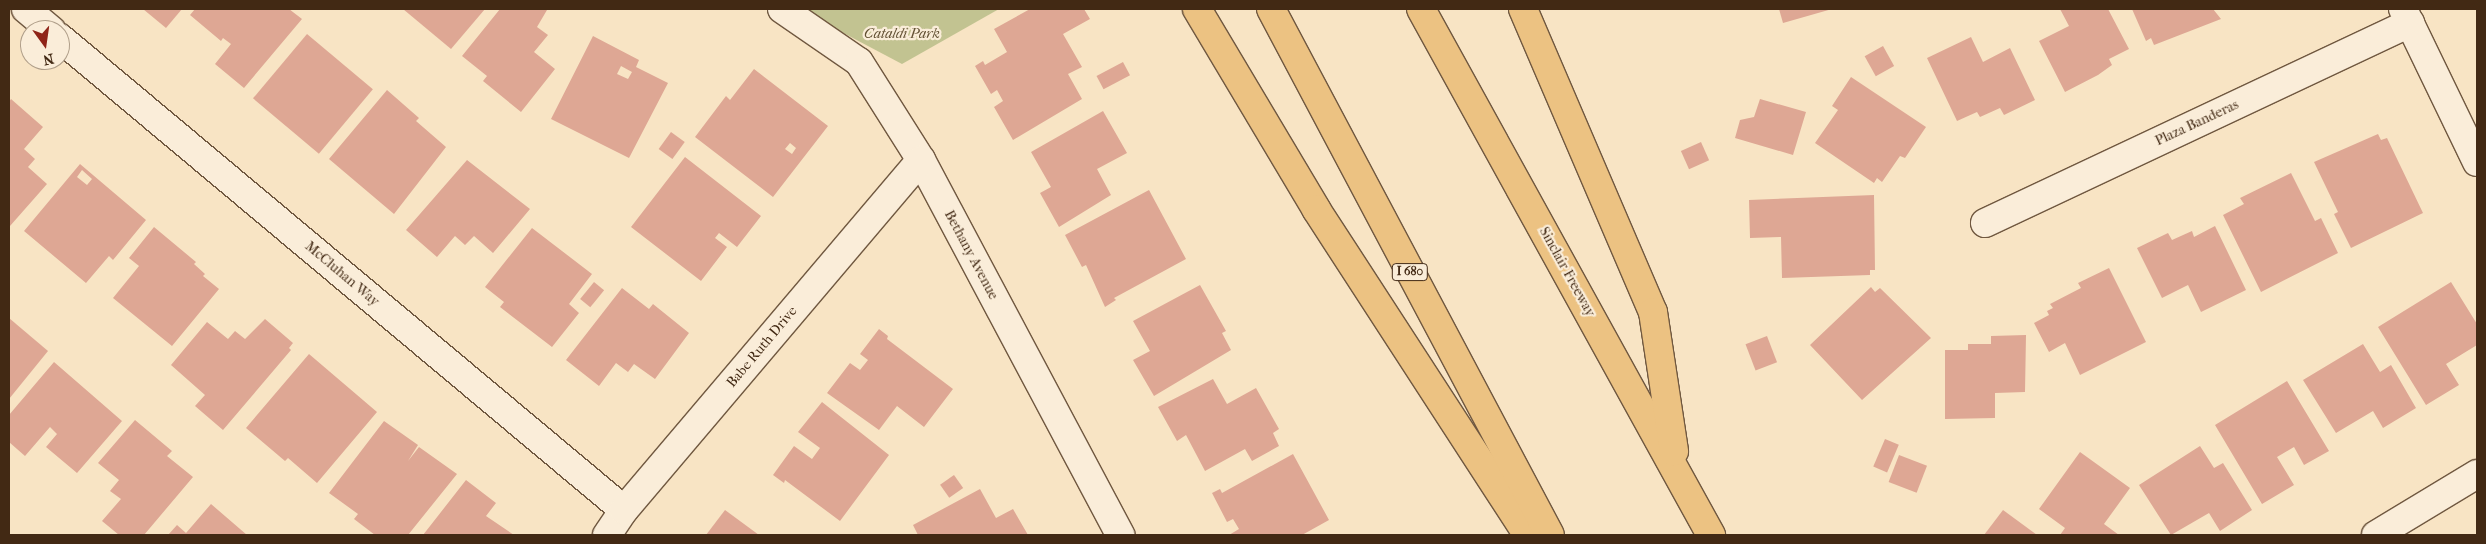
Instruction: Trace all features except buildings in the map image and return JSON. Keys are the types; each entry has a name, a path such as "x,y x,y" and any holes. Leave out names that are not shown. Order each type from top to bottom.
{"highway":[{"path":"1197,9 1316,209 1528,535"},
{"name":"I 680","path":"1271,9 1550,535"},
{"name":"Sinclair Freeway","path":"1420,9 1711,535"},
{"path":"1523,9 1653,312 1676,470"}],"street":[{"path":"26,9 39,20"},
{"name":"Bethany Avenue","path":"782,9 859,62 920,160 1120,535"},
{"path":"2406,16 2477,162"},
{"name":"Plaza Banderas","path":"1985,223 2406,16"},
{"name":"McCluhan Way","path":"70,46 624,510"},
{"name":"Babe Ruth Drive","path":"607,535 624,510 920,160"},
{"path":"2376,535 2477,474"}],"green space":[{"name":"Cataldi Park","path":"798,9 999,9 902,64"}]}
